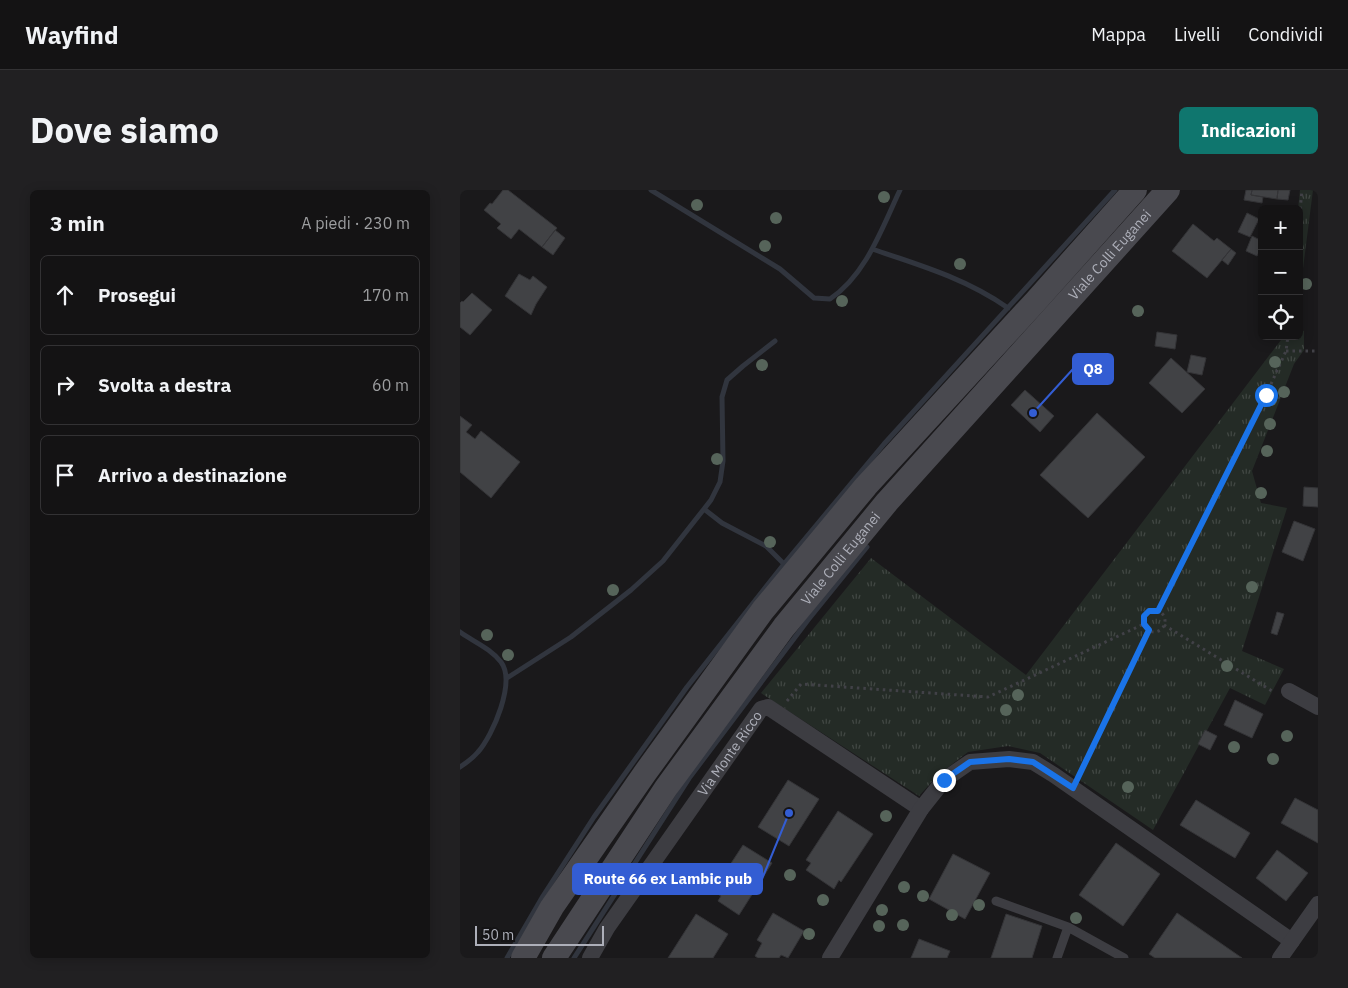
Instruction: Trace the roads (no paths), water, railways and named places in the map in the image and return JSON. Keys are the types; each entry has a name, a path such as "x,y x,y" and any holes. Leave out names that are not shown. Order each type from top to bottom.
{"main road":[{"name":"Viale Colli Euganei","path":"523,958 558,899 645,773 763,610 866,486 1135,190"},
{"name":"Viale Colli Euganei","path":"554,958 666,788 790,620 886,502 1168,190"}],"street":[{"path":"1289,691 1318,707"},
{"name":"Via Monte Ricco","path":"590,958 607,928 761,709 768,707 778,713 921,809"},
{"path":"830,958 921,809 944,780 970,762 1009,759 1033,762 1292,941"},
{"path":"1280,958 1318,904"}],"lane":[{"path":"996,901 1068,927 1124,958"},
{"path":"1057,958 1068,927"}],"waterway":[{"path":"651,190 780,269 814,298 830,299 854,277 872,250 900,190"},
{"path":"507,958 543,896 594,817 687,687 784,564 884,444 1115,190"},
{"path":"872,249 960,281 1008,308"},
{"path":"507,678 571,637 631,590 663,561 711,500 720,482 723,461 722,397 727,380 775,341"},
{"path":"704,509 722,523 766,546 784,564"},
{"path":"574,958 690,777 808,620 867,547"},
{"path":"460,632 497,657 505,671 506,682 501,708 490,734 476,754 460,767"}],"place":[{"name":"Q8","path":"1033,413"},
{"name":"Route 66 ex Lambic pub","path":"789,813"}]}
